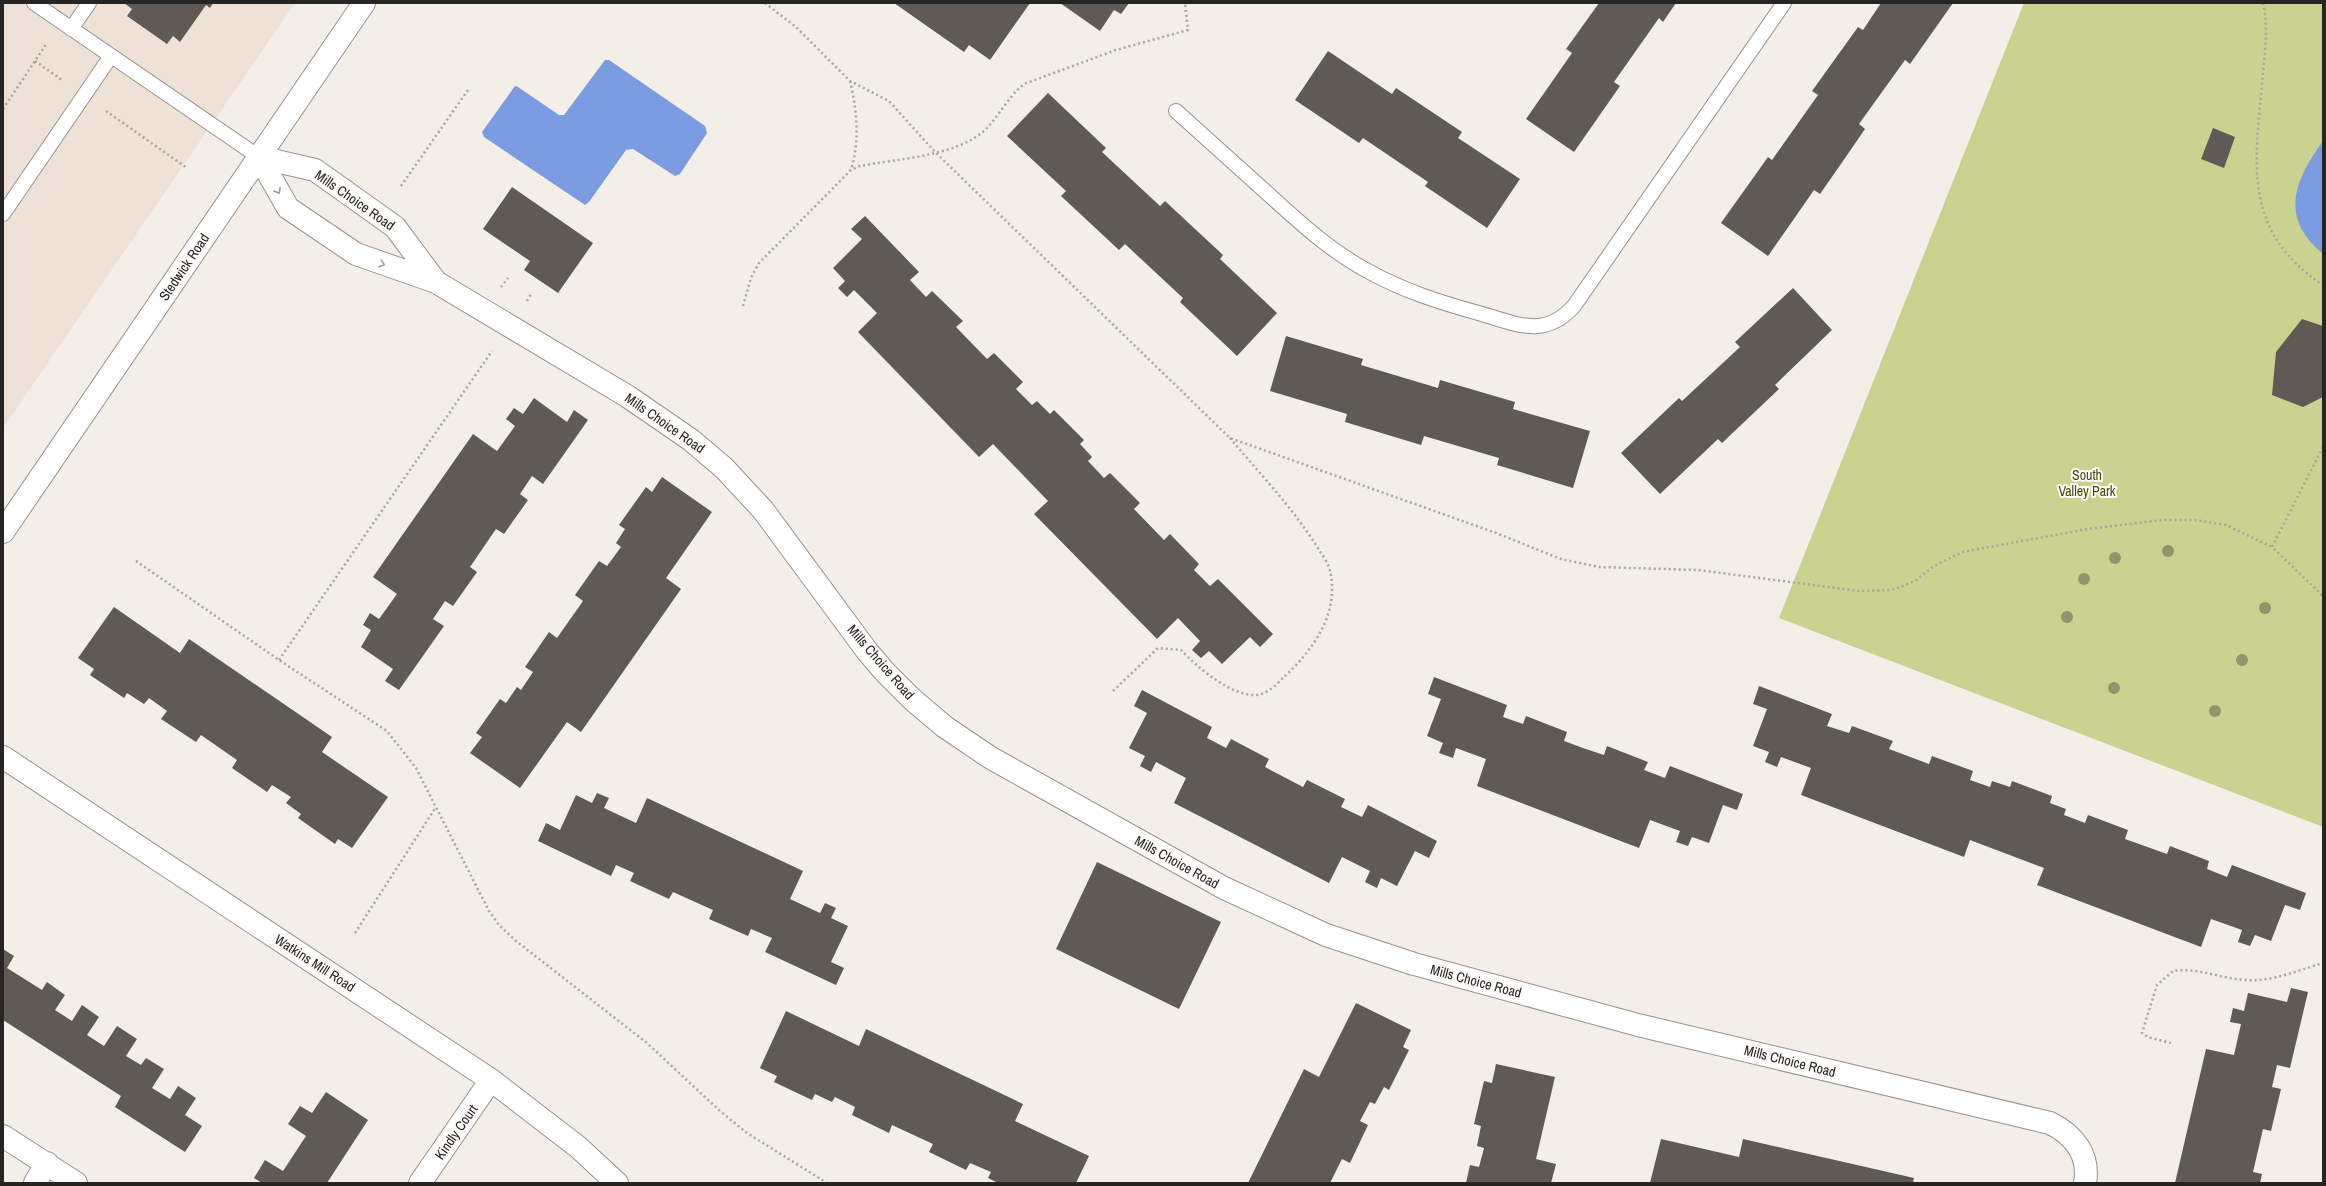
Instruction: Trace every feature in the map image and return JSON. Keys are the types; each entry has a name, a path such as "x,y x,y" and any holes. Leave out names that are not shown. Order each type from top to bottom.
{"street":[{"name":"Stedwick Road","path":"3,532 364,3"},
{"name":"Mills Choice Road","path":"259,157 288,208 356,254 436,282 627,396 670,424 724,468 763,510 867,651 913,700 945,726 991,758 1224,888 1326,935 1385,956 1638,1024 2050,1124 2067,1133 2079,1147 2085,1167 2085,1183"},
{"name":"Mills Choice Road","path":"259,157 315,170 396,227 436,282"},
{"name":"Watkins Mill Road","path":"3,756 491,1080 578,1147 617,1183"},
{"name":"Kindly Court","path":"420,1183 491,1080"},
{"path":"3,1136 76,1183"},
{"path":"34,1183 47,1164"}],"lane":[{"path":"34,3 259,157"},
{"path":"66,25 89,3"},
{"path":"1176,111 1299,222 1330,247 1365,270 1422,296 1499,319 1540,327 1552,324 1564,317 1574,306 1784,3"},
{"path":"3,214 111,56"}],"path":[{"path":"765,3 796,27 850,81 889,101 935,152 1230,438 1308,531 1330,570 1331,587 1326,621 1316,643 1301,660 1264,694 1245,694 1234,690 1199,669 1181,650 1158,648 1113,691"},
{"path":"743,306 751,278 759,263 851,170 860,166 949,150 965,144 984,131 1015,91 1024,84 1116,50 1188,30 1185,3"},
{"path":"2263,3 2266,52 2257,141 2256,182 2262,210 2288,257 2323,285"},
{"path":"3,109 35,61 66,25"},
{"path":"35,61 187,168"},
{"path":"850,81 857,122 856,153 851,170"},
{"path":"401,186 468,90"},
{"path":"279,660 531,294"},
{"path":"1230,438 1496,533 1561,559 1599,568 1698,570 1859,590 1892,590 1915,581 1934,566 1962,552 2088,529 2162,520 2195,520 2226,525 2272,547 2323,596"},
{"path":"2272,547 2323,447"},
{"path":"136,561 279,660 387,731 416,768 489,911 499,925 542,962 647,1043 720,1111 747,1133 826,1183"},
{"path":"355,933 436,807"},
{"path":"2171,1043 2148,1037 2142,1033 2157,985 2173,971 2196,970 2244,980 2259,980 2323,962"}],"shaded area":[{"path":"3,3 295,3 3,428"}],"green space":[{"name":"South Valley Park","path":"2024,3 2323,3 2323,827 1779,618"}],"water":[{"path":"605,60 609,60 705,126 707,133 680,174 675,176 633,149 626,150 589,202 585,205 484,137 482,132 515,86 559,115 564,115"},
{"path":"2323,141 2323,254 2309,240 2300,227 2296,213 2296,199 2299,185 2305,170"}],"building":[{"path":"124,3 213,3 210,8 206,5 180,42 173,36 167,44 127,16 132,9"},
{"path":"894,3 1030,3 990,60 969,45 964,52"},
{"path":"1060,3 1129,3 1121,14 1114,10 1100,31"},
{"path":"1599,3 1676,3 1663,22 1659,18 1614,82 1620,86 1574,152 1526,119 1572,53 1566,49"},
{"path":"1881,3 1953,3 1910,64 1905,60 1859,124 1865,129 1820,194 1814,190 1768,256 1721,223 1768,157 1772,160 1818,95 1812,91 1858,27 1863,30"},
{"path":"1328,51 1392,94 1396,88 1462,132 1458,138 1520,179 1487,228 1425,186 1428,182 1363,138 1359,143 1295,100"},
{"path":"1048,93 1106,148 1102,152 1160,206 1165,201 1223,255 1220,259 1277,313 1237,356 1180,302 1183,298 1125,244 1119,250 1061,196 1066,191 1007,136"},
{"path":"2213,128 2235,137 2224,168 2201,159"},
{"path":"512,187 593,243 558,293 524,270 530,261 483,229"},
{"path":"865,216 919,272 910,280 926,297 932,291 963,321 956,327 987,359 994,353 1023,382 1016,389 1032,405 1037,401 1050,414 1054,410 1084,440 1080,444 1092,457 1088,461 1104,478 1110,473 1140,503 1134,509 1164,540 1170,534 1199,564 1194,570 1210,586 1218,579 1273,634 1260,647 1250,637 1222,664 1209,651 1201,658 1192,650 1200,641 1178,618 1157,639 1034,514 1048,501 993,444 979,457 858,332 877,313 854,290 847,297 838,288 845,281 833,268 862,239 851,229"},
{"path":"1793,288 1832,330 1775,385 1779,389 1722,443 1718,439 1660,494 1621,453 1679,398 1682,401 1740,347 1735,342"},
{"path":"2302,319 2323,326 2323,397 2303,407 2272,395 2276,352"},
{"path":"1286,336 1363,359 1361,365 1438,388 1440,380 1515,402 1513,409 1590,431 1573,488 1497,465 1499,458 1424,436 1421,445 1345,422 1347,414 1270,391"},
{"path":"534,398 567,422 574,410 588,420 543,484 532,476 520,494 528,500 504,534 496,529 470,567 477,572 453,606 445,601 433,619 444,626 399,690 385,681 393,669 361,647 371,630 363,625 370,613 379,619 397,594 373,577 473,434 497,451 515,426 506,419 514,408 523,414"},
{"path":"662,477 712,512 666,578 681,589 581,732 567,722 520,788 470,753 482,737 476,733 500,699 506,703 517,687 521,690 533,672 525,667 549,632 557,638 583,601 575,595 599,561 607,566 621,547 616,543 625,529 619,525 646,487 652,492"},
{"path":"114,607 180,653 189,639 332,737 322,752 388,797 352,848 338,839 335,844 298,818 301,814 286,803 291,797 272,785 267,792 232,768 237,760 201,735 196,742 161,719 167,711 149,698 144,704 127,693 124,698 90,675 94,669 78,658"},
{"path":"1434,677 1507,705 1503,717 1523,724 1526,716 1567,732 1564,741 1604,755 1607,746 1648,762 1644,770 1665,778 1670,766 1743,794 1737,810 1723,805 1709,843 1692,837 1688,846 1676,842 1680,831 1650,820 1639,848 1477,786 1486,759 1456,748 1453,758 1439,753 1443,743 1427,736 1441,699 1428,694"},
{"path":"1759,686 1832,714 1827,726 1849,733 1852,726 1893,741 1889,749 1929,764 1932,756 1973,771 1970,780 1990,787 1992,781 2010,787 2012,781 2052,796 2050,803 2066,809 2064,815 2085,823 2088,815 2128,830 2125,839 2167,854 2170,846 2209,861 2207,869 2227,877 2232,865 2306,893 2300,910 2285,905 2271,941 2255,935 2250,946 2238,942 2242,930 2211,919 2201,947 2037,885 2044,868 1970,840 1964,857 1801,795 1811,768 1781,757 1777,767 1765,762 1769,752 1753,746 1767,709 1753,704"},
{"path":"1142,690 1212,727 1207,738 1226,748 1231,739 1269,759 1265,767 1303,787 1307,780 1345,799 1341,807 1362,817 1368,805 1437,841 1429,858 1415,851 1397,886 1381,878 1377,888 1365,882 1370,871 1342,857 1329,883 1174,803 1186,778 1156,762 1151,772 1140,766 1145,756 1129,748 1147,713 1134,706"},
{"path":"597,793 609,798 604,808 636,823 647,798 803,871 790,899 820,913 825,903 836,908 831,918 848,926 831,962 844,968 836,985 765,952 772,938 751,929 748,936 709,919 713,910 673,892 669,899 630,881 634,873 616,865 611,876 538,841 546,823 560,830 576,795 592,803"},
{"path":"1097,862 1221,922 1179,1009 1056,949"},
{"path":"3,949 14,956 7,968 42,990 47,982 65,995 55,1010 72,1021 82,1005 99,1017 87,1035 104,1046 117,1026 137,1039 126,1056 141,1065 146,1058 164,1069 152,1088 170,1099 178,1086 196,1098 185,1115 202,1126 185,1152 115,1107 121,1096 3,1020"},
{"path":"2291,988 2308,992 2290,1068 2277,1065 2272,1087 2281,1089 2271,1131 2263,1129 2253,1172 2262,1174 2260,1183 2175,1183 2206,1049 2234,1055 2241,1024 2230,1022 2233,1008 2244,1011 2248,993 2287,1002"},
{"path":"1356,1003 1411,1030 1403,1047 1409,1050 1389,1090 1384,1087 1375,1104 1370,1102 1360,1121 1368,1125 1350,1163 1342,1159 1330,1183 1248,1183 1304,1069 1319,1077"},
{"path":"786,1011 859,1046 866,1029 1023,1104 1015,1121 1089,1156 1076,1183 998,1183 988,1178 991,1172 970,1163 966,1170 929,1152 933,1144 892,1125 889,1133 852,1115 855,1107 835,1097 832,1102 815,1094 812,1100 774,1082 777,1076 760,1068"},
{"path":"1496,1064 1555,1077 1536,1159 1556,1164 1551,1183 1466,1183 1470,1165 1479,1167 1484,1148 1477,1146 1481,1126 1474,1124 1484,1081 1492,1083"},
{"path":"326,1092 368,1120 327,1183 262,1183 254,1178 265,1160 283,1171 306,1136 288,1124 300,1106 312,1113"},
{"path":"1661,1139 1739,1157 1743,1139 1914,1178 1913,1183 1650,1183"}]}
